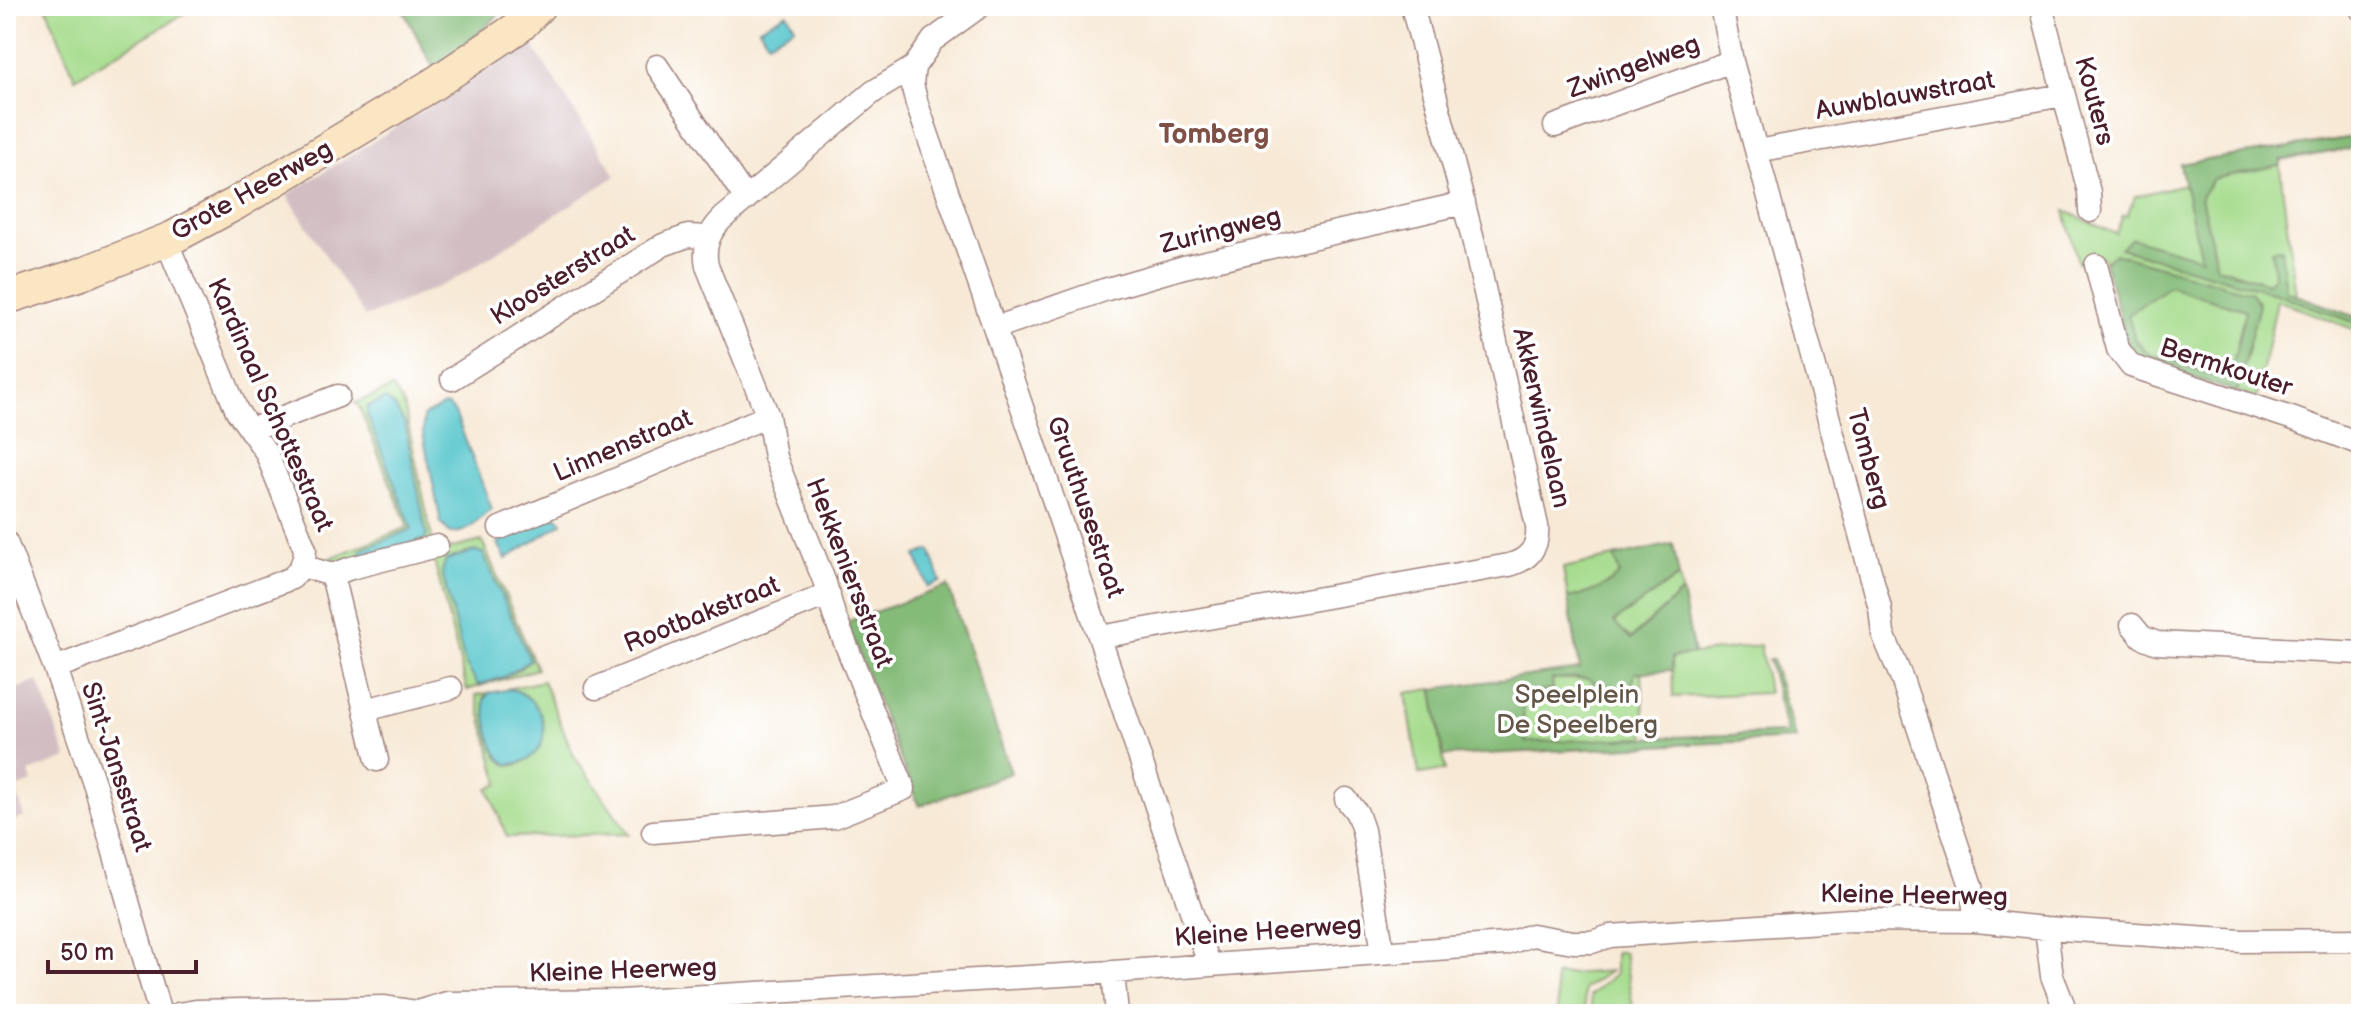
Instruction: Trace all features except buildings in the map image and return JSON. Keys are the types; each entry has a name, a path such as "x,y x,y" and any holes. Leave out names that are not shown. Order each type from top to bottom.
{"street":[{"name":"Grote Heerweg","path":"481,51 522,6"},
{"name":"Grote Heerweg","path":"6,298 81,274 166,240 250,196 432,85 520,26 539,6"},
{"path":"708,237 714,227 873,92 914,67 933,40 980,6"},
{"name":"Akkerwindelaan","path":"1100,637 1509,565 1527,557 1537,539 1537,526 1464,203 1412,6"},
{"name":"Tomberg","path":"1721,6 1732,61 1880,608 1883,634 1902,679 1971,886 1976,921"},
{"name":"Kouters","path":"2041,6 2089,192 2090,211"},
{"name":"Zwingelweg","path":"1555,126 1732,61"},
{"path":"657,66 746,199"},
{"name":"Gruuthusestraat","path":"914,67 914,94 1209,964"},
{"name":"Auwblauwstraat","path":"1757,151 2063,95"},
{"name":"Zuringweg","path":"995,328 1104,290 1184,267 1464,203"},
{"name":"Kloosterstraat","path":"452,379 663,245 688,236 708,237"},
{"name":"Hekkeniersstraat","path":"653,832 834,817 904,789 787,492 775,457 768,416 707,266 708,237"},
{"name":"Kardinaal Schottestraat","path":"55,668 292,578 302,566 305,549 266,452 237,411 166,240"},
{"name":"Bermkouter","path":"2096,265 2118,349 2134,368 2294,419 2361,444"},
{"path":"250,430 338,396"},
{"name":"Linnenstraat","path":"500,528 768,416"},
{"name":"Sint-Jansstraat","path":"6,542 55,668 96,789 160,1014"},
{"path":"302,566 332,575 437,546"},
{"path":"332,575 377,760"},
{"name":"Rootbakstraat","path":"596,688 829,594"},
{"path":"2132,625 2142,637 2157,643 2361,653"},
{"path":"365,710 451,688"},
{"path":"1346,799 1357,813 1363,830 1383,952"},
{"name":"Kleine Heerweg","path":"178,1014 385,1007 417,1012 447,1003 621,1001 719,1005 1209,964 1506,944 1532,935 1545,939 1592,942 1610,936 1850,920 1976,921 2241,941 2361,940"},
{"path":"2046,928 2052,976 2067,1014"},
{"path":"1113,972 1117,1014"}],"shaded area":[{"path":"531,43 616,176 450,282 365,317 287,195"},
{"path":"38,681 67,758 29,772 32,782 15,788 25,817 6,823 6,692"}],"green space":[{"path":"46,6 197,6 75,78"},
{"path":"401,6 508,6 434,69"},
{"path":"2361,136 2361,147 2279,161 2296,295 2361,319 2361,332 2277,300 2257,398 2137,361 2102,257 2078,263 2065,211 2116,234 2135,196 2185,184 2180,164"},
{"path":"2361,136 2361,147 2280,160 2280,165 2213,179 2201,197 2217,267 2268,283 2274,276 2272,250 2281,249 2286,291 2361,319 2361,325 2278,294 2120,248 2132,238 2201,258 2180,164"},
{"path":"2115,253 2250,292 2259,304 2237,392 2132,358 2104,262","holes":["2169,286 2245,310 2229,380 2146,352 2135,339 2128,315"]},
{"path":"393,388 404,405 433,543 329,569 325,560 408,527 359,406 355,403","holes":["386,399 405,424 427,537 359,556 361,550 412,529 367,414 367,407"]},
{"path":"482,541 537,669 491,683 520,669 530,660 483,553 464,554 446,560 442,572 465,663 478,685 490,683 467,690 432,553"},
{"path":"1673,544 1679,576 1614,622 1631,639 1682,592 1694,654 1672,657 1672,670 1635,673 1631,692 1624,694 1614,694 1591,680 1577,678 1552,679 1553,690 1521,694 1526,742 1787,733 1768,659 1772,659 1796,739 1443,756 1433,689 1580,669 1568,598 1596,590 1620,574 1614,557"},
{"path":"1614,557 1620,574 1596,590 1568,598 1563,568"},
{"path":"1679,576 1682,592 1630,639 1613,622"},
{"path":"948,586 1011,773 919,806 846,622"},
{"path":"1760,645 1768,693 1673,697 1672,657"},
{"name":"Speelplein De Speelberg","path":"1635,673 1642,673 1645,738 1526,743 1520,694 1553,690 1552,679 1589,679 1607,692"},
{"path":"543,681 574,756 629,834 507,837 488,788 499,784 476,695 492,692 485,696 484,701 491,742 502,761 510,765 519,764 535,752 540,742 542,718 521,692 506,689"},
{"path":"1433,689 1445,770 1419,774 1406,693"},
{"path":"1615,952 1624,952 1634,1014 1592,1014 1590,995 1615,974"},
{"path":"1610,971 1584,989 1585,1014 1558,1014 1555,975"}],"water":[{"path":"787,13 795,27 768,42 759,28"},
{"path":"386,399 405,424 427,537 359,556 361,550 412,529 367,414 367,407"},
{"path":"444,405 455,413 492,509 470,528 450,533 441,523 423,434 423,416"},
{"path":"557,516 562,523 506,559 498,543"},
{"path":"930,550 941,582 928,587 916,555"},
{"path":"475,551 483,553 530,660 504,677 478,685 465,663 442,572 446,560"},
{"path":"510,689 536,706 544,731 541,744 534,754 523,762 507,764 493,745 484,701 489,693"}],"district":[{"name":"Tomberg","path":"1214,134"}]}
